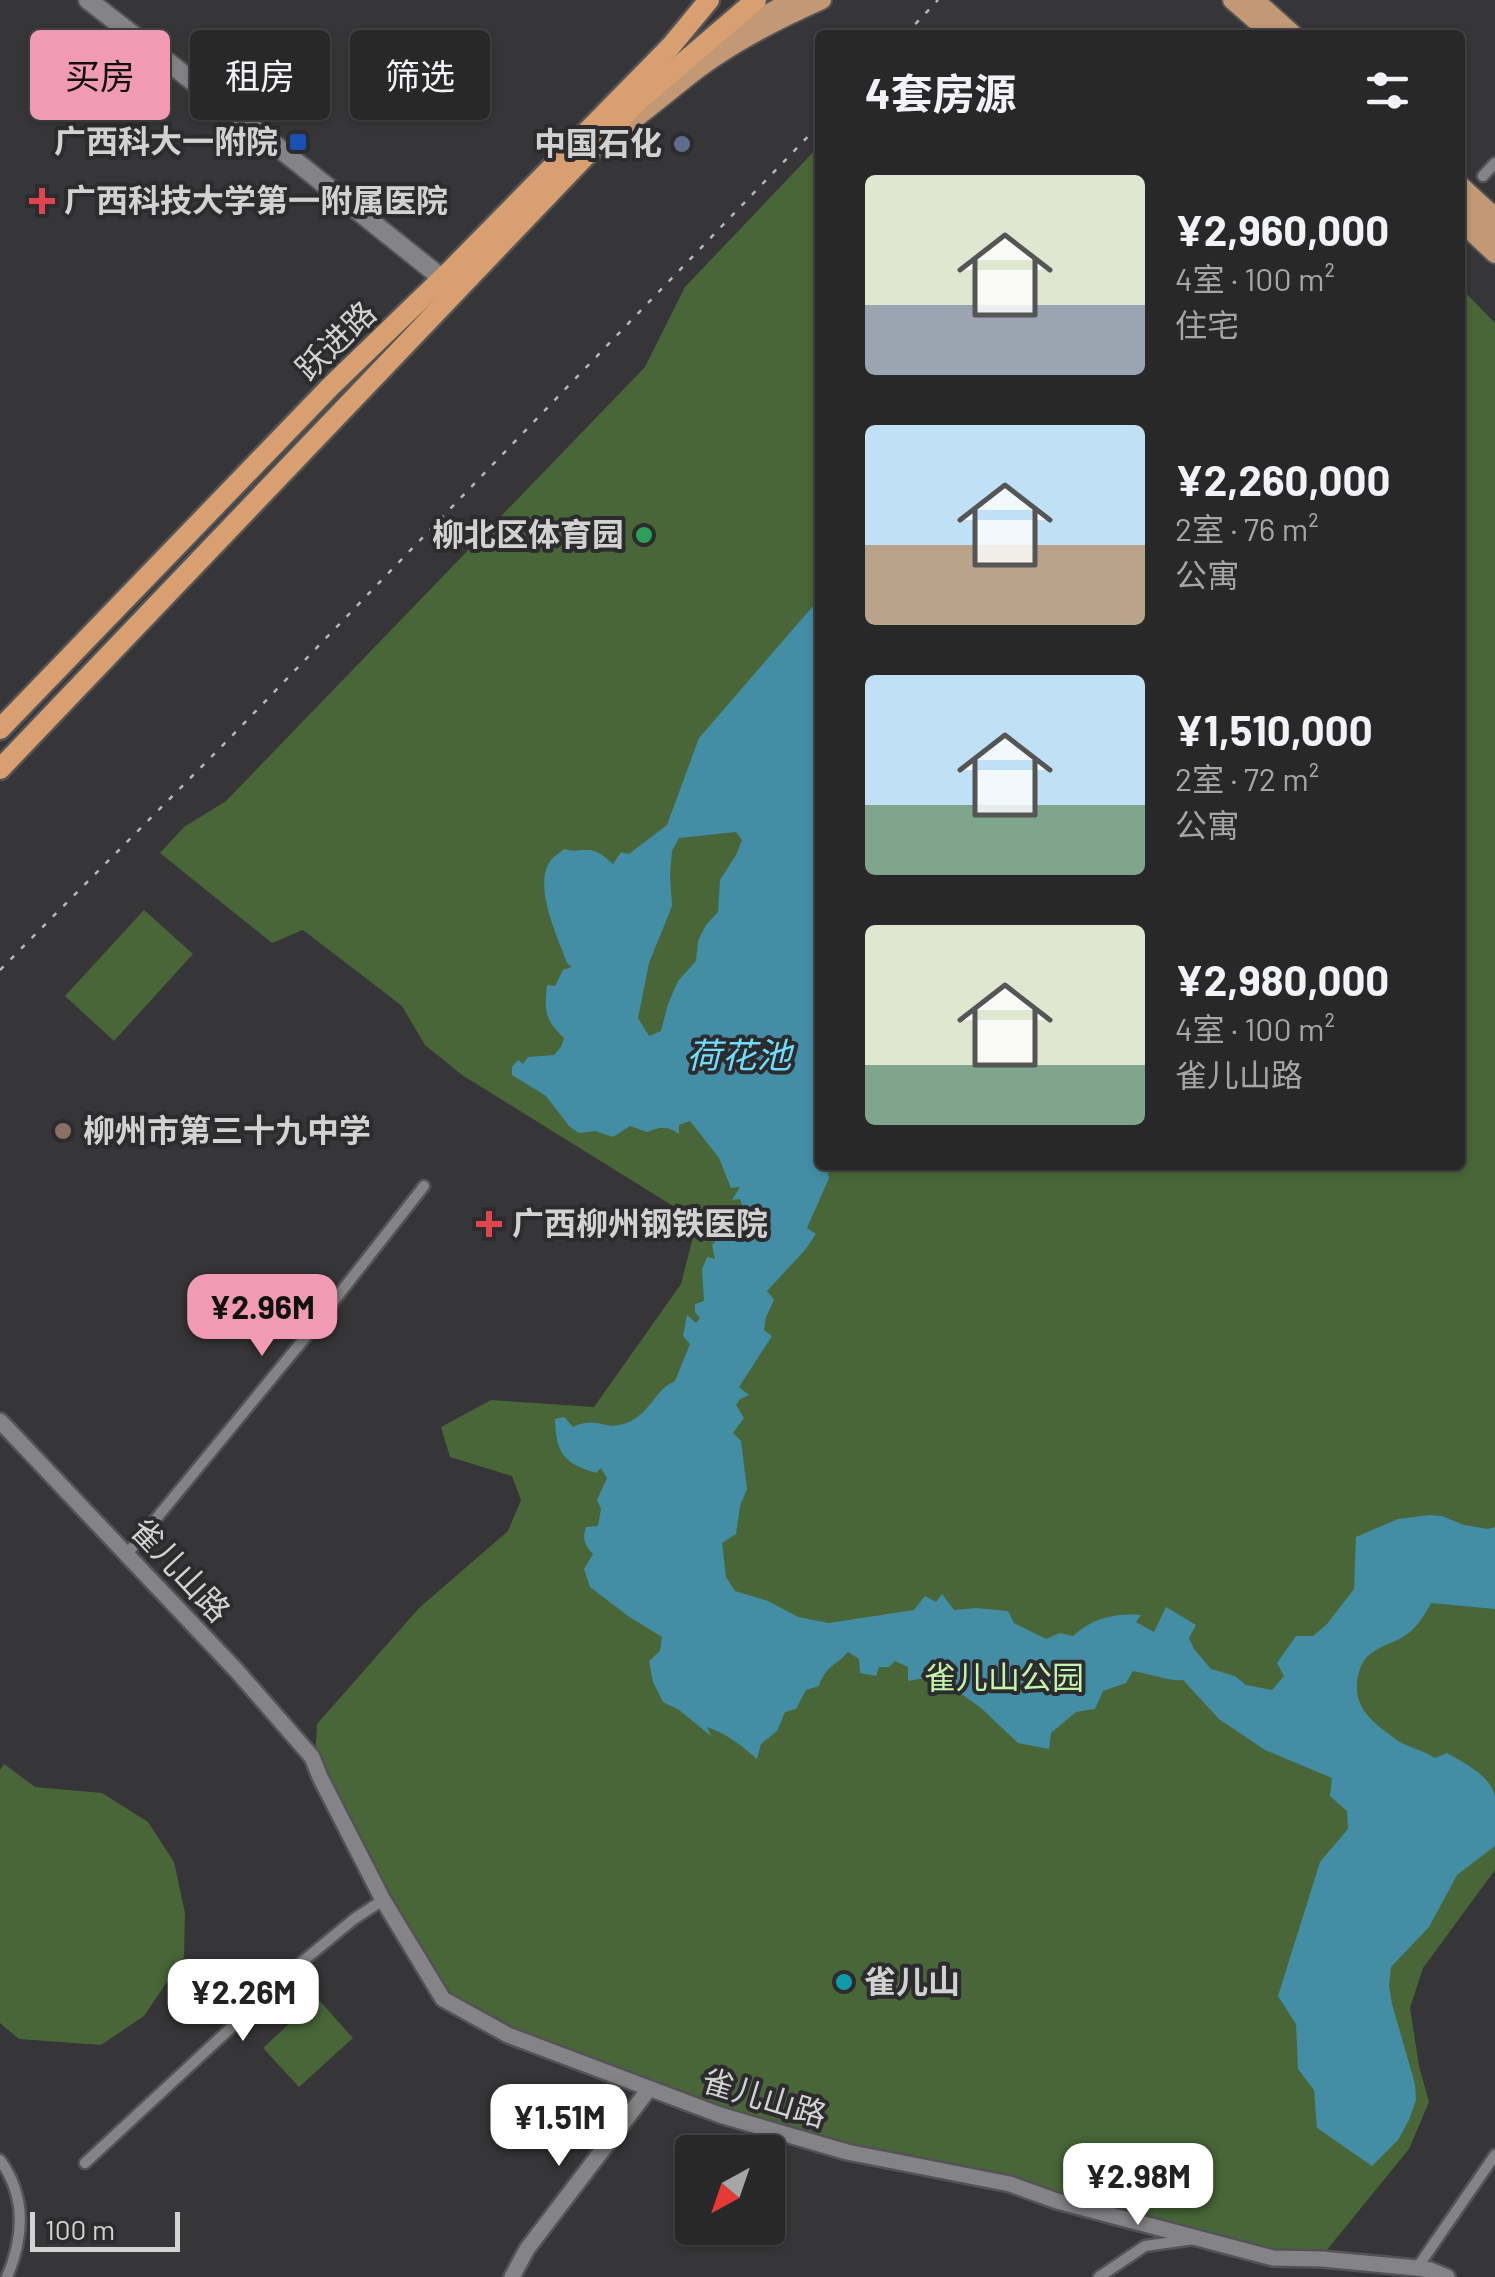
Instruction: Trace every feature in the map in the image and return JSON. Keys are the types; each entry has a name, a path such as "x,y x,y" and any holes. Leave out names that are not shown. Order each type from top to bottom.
{"highway":[{"path":"688,57 709,0"},
{"path":"688,57 756,0"},
{"name":"跃进路","path":"0,770 453,281 688,57"},
{"name":"跃进路","path":"0,730 331,386 453,281 688,57"}],"main road":[{"path":"88,0 453,281"},
{"path":"106,0 453,281"},
{"name":"跃进路","path":"688,57 718,0"},
{"name":"跃进路","path":"688,57 792,0"},
{"path":"688,57 822,0"},
{"path":"1232,0 1273,26"},
{"path":"1256,0 1273,26"},
{"path":"1474,183 1495,202"},
{"path":"1474,183 1495,217"},
{"path":"1465,210 1495,237"},
{"path":"1465,226 1495,254"}],"street":[{"path":"1474,183 1495,163"},
{"path":"128,1554 424,1186"},
{"name":"雀儿山路","path":"0,1421 238,1671 312,1757 384,1900 443,1999 508,2035 649,2089 720,2115 847,2152 1010,2184 1273,2258 1417,2268 1448,2277"},
{"path":"85,2162 303,1962 354,1919 384,1900"},
{"path":"512,2277 527,2249 649,2089"},
{"path":"1417,2268 1495,2155"},
{"path":"0,2160 22,2206 17,2254 7,2277"},
{"path":"1099,2277 1145,2246 1200,2238"}],"green space":[{"name":"雀儿山公园","path":"815,150 815,1170 1465,1170 1465,292 1495,323 1495,1870 1423,1968 1410,2008 1429,2102 1409,2149 1322,2256 1271,2251 848,2150 656,2086 511,2030 444,1995 387,1898 315,1758 317,1724 419,1608 508,1531 521,1500 512,1476 450,1457 441,1427 491,1400 594,1407 681,1284 693,1237 681,1211 462,1075 425,1045 402,1006 303,930 272,943 160,853 184,827 226,801 645,367 685,287"},
{"path":"144,910 193,954 114,1041 65,996"},
{"path":"4,1764 35,1787 102,1793 148,1822 174,1862 185,1913 184,1957 144,2016 101,2045 19,2039 0,2023 0,1770"},
{"path":"317,1998 353,2038 299,2087 263,2048"}],"water":[{"name":"荷花池","path":"815,604 815,1170 827,1170 829,1178 807,1228 816,1234 767,1291 774,1300 764,1330 772,1336 739,1387 749,1395 736,1405 744,1418 733,1433 741,1441 747,1489 736,1534 722,1543 726,1577 735,1591 768,1601 798,1617 829,1623 914,1610 925,1596 936,1602 942,1594 954,1610 1008,1611 1014,1623 1046,1639 1060,1633 1073,1636 1096,1621 1122,1615 1141,1615 1136,1622 1154,1632 1166,1607 1196,1625 1189,1638 1211,1669 1235,1676 1246,1685 1272,1690 1284,1676 1277,1663 1296,1636 1313,1636 1354,1589 1356,1537 1398,1519 1430,1515 1464,1525 1495,1527 1495,1609 1431,1603 1411,1631 1366,1658 1357,1680 1360,1703 1379,1726 1403,1744 1435,1758 1447,1753 1461,1761 1482,1776 1495,1796 1495,1846 1457,1875 1429,1927 1391,1967 1392,2004 1416,2100 1398,2140 1372,2166 1317,2128 1314,2090 1298,2069 1296,2024 1278,1996 1320,1862 1348,1829 1347,1811 1330,1796 1332,1778 1265,1750 1219,1719 1183,1680 1133,1671 1126,1683 1103,1691 1095,1709 1076,1712 1051,1733 1049,1749 1018,1743 981,1708 930,1677 908,1681 908,1667 895,1661 889,1667 879,1667 876,1676 860,1673 859,1659 848,1652 828,1670 819,1686 806,1690 796,1709 785,1712 777,1731 761,1744 757,1759 734,1740 707,1727 711,1736 663,1702 653,1682 649,1661 660,1651 662,1637 590,1587 584,1569 593,1554 585,1542 585,1531 586,1527 598,1526 601,1509 597,1500 607,1478 601,1468 596,1473 564,1455 557,1440 555,1419 564,1417 573,1427 587,1423 620,1425 638,1416 675,1381 690,1344 683,1336 687,1315 696,1323 700,1318 695,1304 704,1301 702,1269 707,1257 715,1259 712,1245 723,1233 734,1232 729,1225 734,1217 732,1208 743,1208 740,1199 732,1200 740,1187 731,1188 719,1158 690,1121 679,1125 679,1134 667,1128 647,1132 630,1126 613,1137 595,1131 579,1133 546,1096 512,1075 512,1067 518,1060 523,1064 528,1057 554,1055 564,1038 549,1020 546,1008 547,985 555,986 563,970 572,967 567,963 545,897 544,883 551,860 564,849 590,850 613,864 621,852 629,854 667,825 699,738","holes":["736,832 742,840 720,880 718,912 698,941 696,961 678,981 661,1031 649,1036 638,1018 649,963 672,906 672,851 679,838"]}],"railway":[{"path":"910,30 938,0"},
{"path":"0,970 228,740 815,129"}],"place":[{"name":"广西科大一附院","path":"298,142"},
{"name":"中国石化","path":"682,144"},
{"name":"广西科技大学第一附属医院","path":"42,201"},
{"name":"柳北区体育园","path":"644,535"},
{"name":"柳州市第三十九中学","path":"63,1131"},
{"name":"广西柳州钢铁医院","path":"489,1224"},
{"name":"雀儿山","path":"844,1982"}]}
